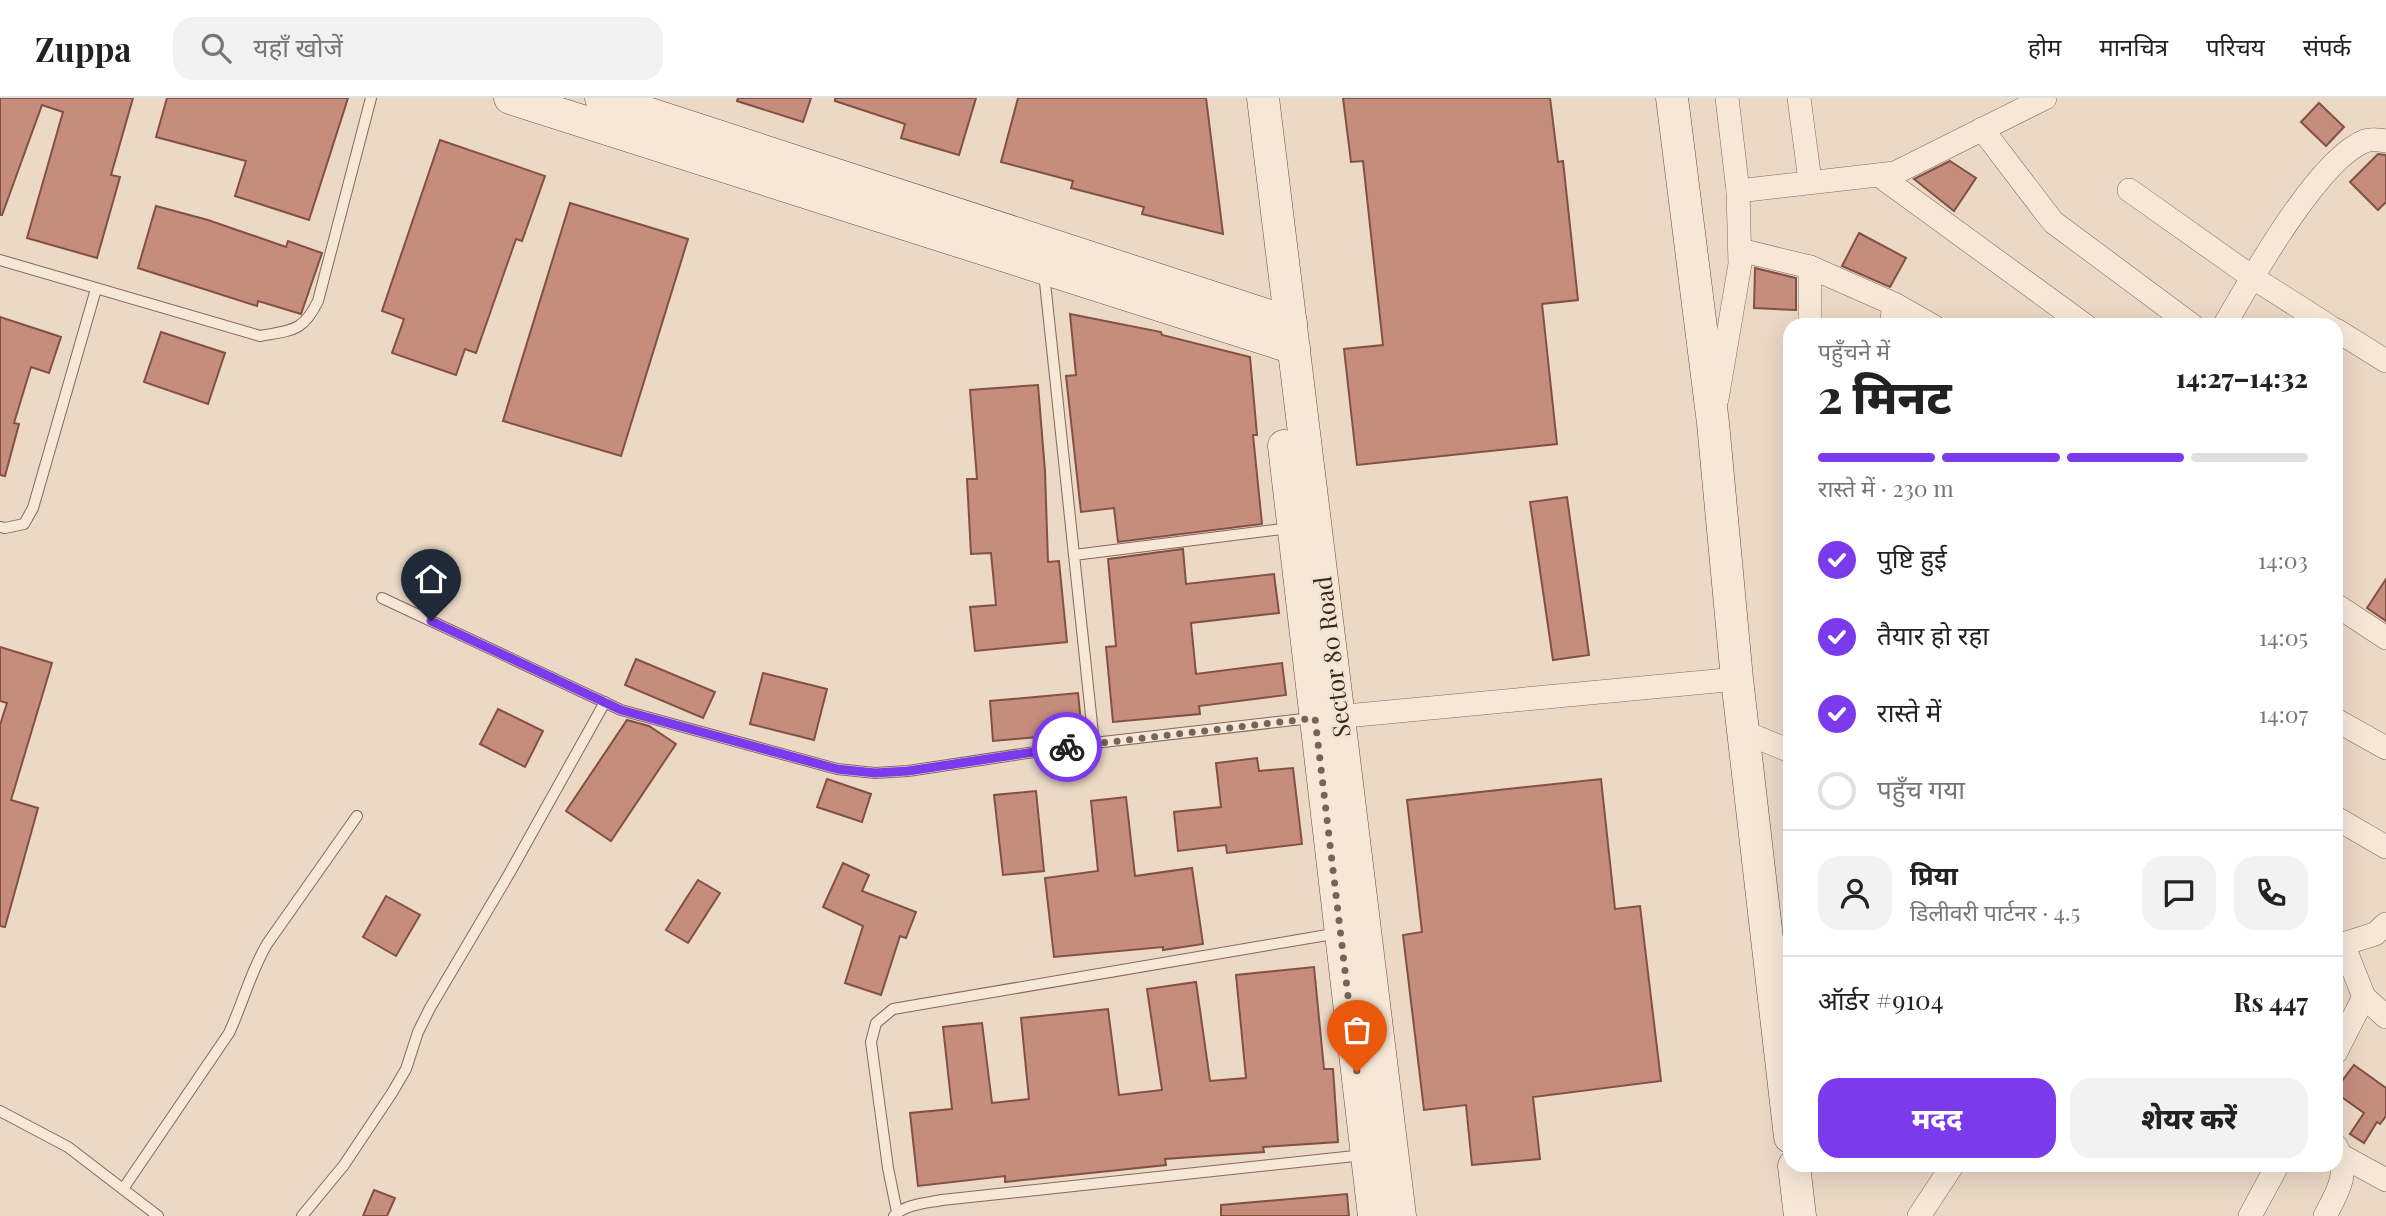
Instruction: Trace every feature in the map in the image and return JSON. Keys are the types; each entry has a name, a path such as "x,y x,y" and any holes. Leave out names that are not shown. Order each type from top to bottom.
{"street":[{"path":"510,98 1043,270 1281,332"},
{"name":"Sector 80 Road","path":"1242,98 1281,332 1380,1153 1374,1216"},
{"name":"Sector 80 Road","path":"1264,98 1293,528 1327,718 1340,933 1380,1153 1400,1216"},
{"path":"1672,98 1713,423 1737,679 1783,1062"},
{"path":"1713,423 1740,264 1738,191 1727,98"},
{"path":"1799,98 1810,181"},
{"path":"1738,191 1895,173 2045,98"},
{"path":"605,99 1281,332"},
{"path":"1982,129 2053,222 2182,318"},
{"path":"2229,318 2302,201 2340,157 2365,141 2386,141"},
{"path":"1881,176 2075,318"},
{"path":"2129,190 2252,277 2316,318"},
{"path":"1740,250 1810,267 1892,315"},
{"path":"1810,267 1810,318"},
{"path":"2343,334 2386,361"},
{"path":"2343,610 2386,638"},
{"path":"1327,718 1737,679"},
{"path":"2343,724 2386,748"},
{"path":"1744,732 1783,748"},
{"path":"2343,822 2386,847"},
{"path":"2343,942 2375,934 2386,923"},
{"path":"2343,950 2364,998 2386,1017"},
{"path":"2343,1038 2364,998"},
{"path":"2343,1153 2386,1180"},
{"path":"2325,1216 2340,1188 2343,1167"},
{"path":"1795,1172 1800,1216"},
{"path":"1919,1216 1945,1172"},
{"path":"2250,1216 2274,1172"}],"lane":[{"path":"0,260 260,335 292,330 308,321 318,301 371,98"},
{"path":"1043,270 1094,743"},
{"path":"0,527 24,524 33,508 96,289"},
{"path":"1074,555 1293,528"},
{"path":"382,598 621,710 837,769 875,773 908,771 1094,743 1327,718"},
{"path":"302,1216 344,1165 402,1077 430,1008 605,702"},
{"path":"123,1189 229,1032 256,964 267,944 357,816"},
{"path":"1340,933 893,1009 876,1023 871,1042 895,1214 942,1200 1380,1153"},
{"path":"0,1111 68,1147 158,1216"}],"building":[{"path":"0,98 133,98 111,175 120,177 97,258 27,238 63,112 42,105 0,215"},
{"path":"167,98 348,98 309,220 235,196 246,161 156,137"},
{"path":"738,98 811,98 803,122 737,101"},
{"path":"835,98 976,98 959,155 901,138 905,124 835,101"},
{"path":"1018,98 1206,98 1223,234 1142,214 1144,207 1071,188 1073,181 1001,162"},
{"path":"1343,98 1550,98 1558,162 1563,161 1578,300 1542,304 1557,444 1357,465 1344,349 1383,345 1363,161 1351,162"},
{"path":"2319,103 2344,127 2326,146 2301,122"},
{"path":"440,140 545,176 522,241 516,239 476,353 465,349 456,375 392,353 404,319 382,311"},
{"path":"2378,154 2386,155 2386,202 2378,210 2350,182"},
{"path":"1950,161 1976,178 1954,211 1914,179"},
{"path":"570,203 688,239 621,456 503,421"},
{"path":"156,206 208,220 286,247 288,241 322,253 301,314 258,301 257,306 138,268"},
{"path":"1859,233 1906,258 1890,287 1842,266"},
{"path":"1755,268 1796,278 1796,310 1754,308"},
{"path":"1070,314 1161,332 1162,335 1250,357 1257,435 1253,435 1262,524 1118,542 1114,508 1081,512 1066,376 1076,375"},
{"path":"0,317 61,337 49,373 31,367 14,423 19,424 5,476 0,475"},
{"path":"161,332 225,353 208,404 144,382"},
{"path":"1038,385 1045,471 1048,562 1059,561 1067,642 975,651 970,607 996,605 991,553 971,554 967,479 977,479 970,390"},
{"path":"1567,497 1589,655 1553,660 1530,502"},
{"path":"1183,549 1186,584 1274,574 1279,613 1191,623 1196,674 1282,663 1286,695 1199,706 1200,714 1113,722 1106,647 1116,646 1108,559"},
{"path":"2386,579 2386,621 2367,608"},
{"path":"0,647 52,663 11,800 38,808 5,927 0,926 0,725 7,703 0,701"},
{"path":"636,659 715,692 703,718 625,685"},
{"path":"763,673 827,689 814,740 750,724"},
{"path":"1078,693 1082,733 993,741 990,701"},
{"path":"498,709 543,731 525,767 480,744"},
{"path":"627,720 649,726 676,744 611,841 566,811"},
{"path":"1257,758 1259,771 1293,768 1302,844 1227,853 1226,845 1178,851 1174,812 1221,807 1216,763"},
{"path":"827,779 871,794 862,822 817,807"},
{"path":"1601,779 1615,909 1640,906 1661,1081 1533,1097 1540,1159 1472,1165 1466,1105 1424,1110 1403,935 1422,932 1407,800"},
{"path":"1036,791 1044,871 1003,875 994,795"},
{"path":"1126,797 1135,876 1192,868 1203,944 1163,950 1163,947 1054,957 1045,878 1098,871 1091,801"},
{"path":"843,863 869,875 862,891 916,912 906,938 900,936 881,995 845,983 863,926 823,907"},
{"path":"698,880 720,893 688,943 666,930"},
{"path":"386,896 420,915 396,956 363,937"},
{"path":"1314,967 1324,1069 1333,1069 1338,1142 1263,1147 1264,1152 1165,1159 1166,1165 1005,1182 1005,1176 918,1186 910,1113 952,1109 943,1027 982,1023 992,1103 1029,1099 1021,1018 1108,1009 1119,1095 1162,1090 1147,989 1196,982 1210,1081 1246,1078 1236,975"},
{"path":"2354,1065 2386,1088 2386,1116 2380,1124 2377,1122 2364,1143 2350,1134 2364,1113 2343,1098 2343,1080"},
{"path":"374,1190 395,1198 387,1216 363,1216"},
{"path":"1347,1194 1349,1216 1221,1216 1221,1205"}],"way so far":[{"path":"1067,747 1315,718 1357,1072"}],"route":[{"path":"431,621 621,710 837,769 875,773 908,771 1067,747"}]}
